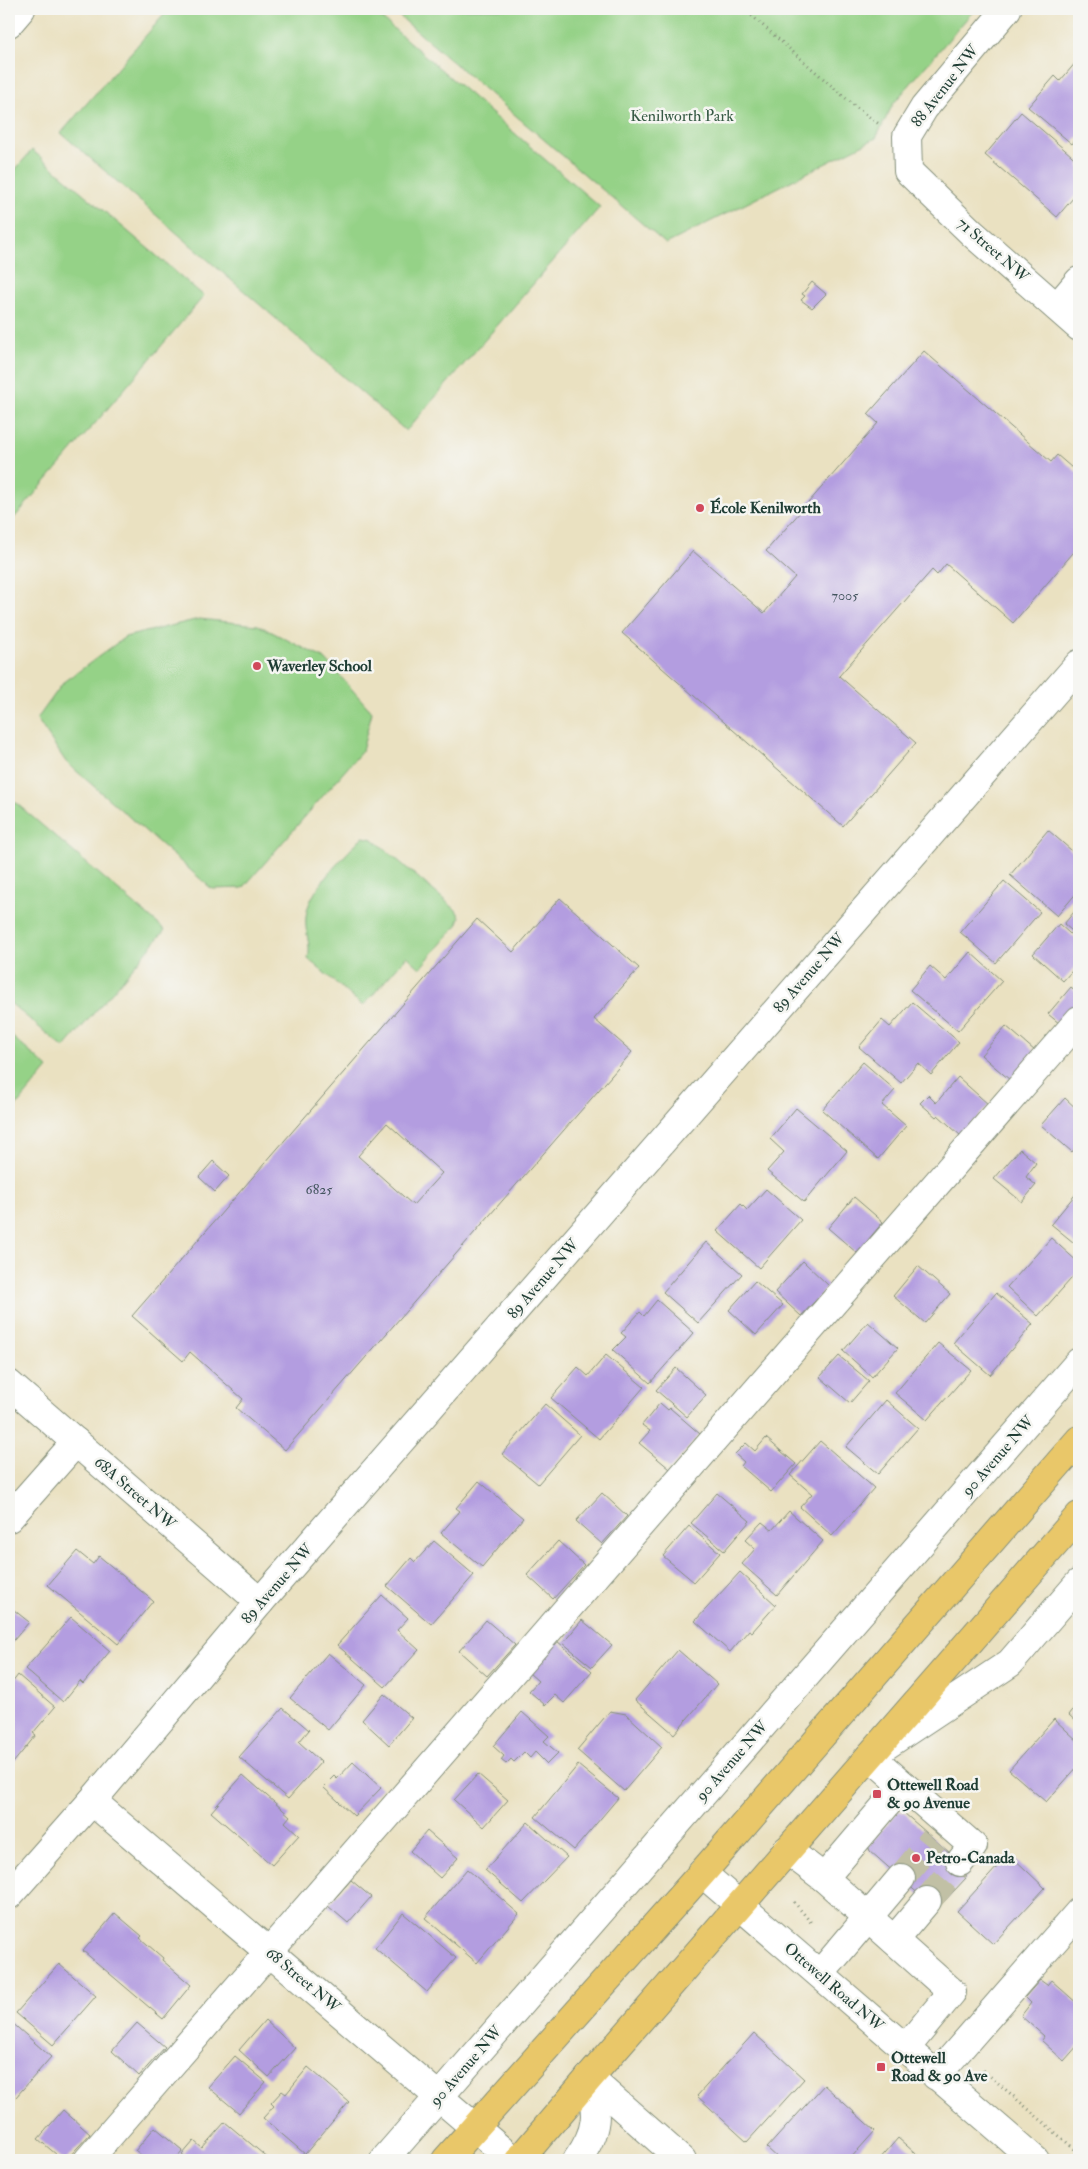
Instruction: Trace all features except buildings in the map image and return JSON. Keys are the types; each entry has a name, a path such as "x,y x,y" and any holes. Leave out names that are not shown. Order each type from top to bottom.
{"main road":[{"path":"446,2160 702,1873 1079,1440"},
{"path":"519,2160 1079,1516"}],"street":[{"path":"9,23 21,9"},
{"name":"88 Avenue NW","path":"908,171 907,136 924,108 1007,9"},
{"name":"71 Street NW","path":"908,171 953,215 1079,327"},
{"path":"1057,307 1079,281"},
{"name":"89 Avenue NW","path":"9,1894 92,1801 260,1602 1079,664"},
{"path":"88,2160 1079,1020"},
{"name":"90 Avenue NW","path":"384,2160 1079,1362"},
{"name":"68A Street NW","path":"9,1384 260,1602"},
{"path":"9,1518 76,1442"},
{"path":"960,1862 973,1846 941,1832 904,1785 870,1756 1010,1663 1079,1583"},
{"path":"824,1878 904,1785"},
{"name":"68 Street NW","path":"92,1801 513,2160"},
{"path":"787,1850 824,1878 952,1992 905,2049"},
{"name":"Ottewell Road NW","path":"702,1873 1035,2160"},
{"path":"820,1974 901,1878"},
{"path":"894,1940 927,1901"},
{"path":"936,2076 1079,1912"},
{"path":"577,2160 589,2144 594,2126 596,2104 589,2078"},
{"path":"589,2078 682,2160"}],"path":[{"path":"744,9 873,121 907,136"}],"green space":[{"path":"169,9 371,9 600,207 406,431 61,133"},
{"name":"Kenilworth Park","path":"391,9 975,9 893,104 876,138 666,244"},
{"path":"32,150 204,296 9,524 9,177"},
{"path":"199,619 258,625 325,659 372,712 362,751 243,888 212,889 66,762 37,719 63,683 125,637"},
{"path":"9,797 165,930 64,1048 9,1002"},
{"path":"364,837 373,839 456,910 460,917 457,925 420,968 407,956 363,1006 308,959 309,948 306,917 308,907 319,886 335,866"},
{"path":"9,1034 48,1068 9,1115"}],"tunnel":[{"path":"901,1878 934,1839"},
{"path":"927,1901 960,1862"}],"place":[{"name":"École Kenilworth","path":"700,508"},
{"name":"Waverley School","path":"257,666"},
{"name":"Ottewell Road & 90 Avenue","path":"877,1794"},
{"name":"Petro-Canada","path":"916,1858"},
{"name":"Ottewell Road & 90 Ave","path":"881,2067"}]}
